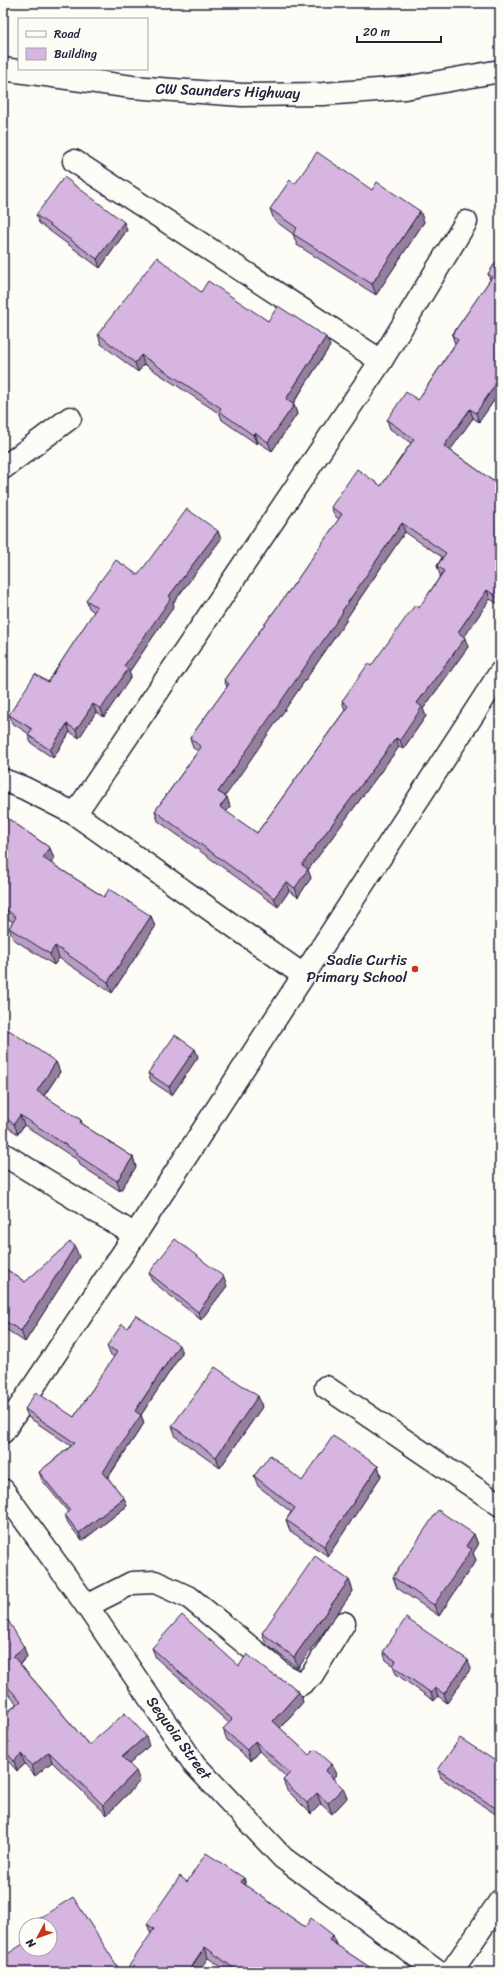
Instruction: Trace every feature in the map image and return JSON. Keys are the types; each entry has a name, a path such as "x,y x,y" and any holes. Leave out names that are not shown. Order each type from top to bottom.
{"street":[{"name":"CW Saunders Highway","path":"3,69 132,87 242,94 323,94 405,88 500,71"},
{"path":"74,161 381,361"},
{"path":"75,814 381,361 466,222"},
{"path":"3,468 70,418"},
{"path":"3,1432 135,1235 500,673"},
{"path":"3,780 24,788 75,814 303,975"},
{"path":"3,1154 135,1235"},
{"path":"326,1387 500,1506"},
{"name":"Sequoia Street","path":"3,1490 86,1606 195,1765 283,1858 438,1972"},
{"path":"86,1606 132,1583 155,1582 190,1598 284,1675 301,1684 312,1675 344,1624"},
{"path":"451,1972 500,1901"}],"building":[{"path":"317,152 372,190 377,182 420,211 372,284 293,234 297,228 270,209 290,180 295,184"},
{"path":"64,177 124,222 97,259 36,215"},
{"path":"500,256 500,378 476,413 470,409 444,446 493,481 500,472 500,599 487,590 458,632 465,638 417,703 422,707 400,740 396,738 302,865 308,869 295,888 286,882 274,898 155,811 201,747 190,738 229,684 224,680 297,580 342,514 331,507 357,469 381,486 414,439 387,420 406,392 418,400 458,340 452,335 492,277 488,274","holes":["402,523 446,553 437,566 444,571 419,608 415,605 371,666 368,664 342,701 348,706 257,833 220,807 227,797 218,792 343,612 342,611"]},
{"path":"157,257 201,292 208,281 268,321 278,306 326,337 286,399 294,405 268,442 255,433 253,435 219,411 221,408 141,355 135,363 98,334"},
{"path":"187,509 218,531 169,596 171,598 124,666 128,669 101,709 93,704 76,730 67,724 50,750 28,735 32,729 9,715 35,674 48,682 97,607 86,600 116,560 138,575"},
{"path":"3,815 50,848 43,858 104,897 109,889 151,916 108,982 55,946 50,954 9,928 16,917 3,907"},
{"path":"9,1030 56,1062 37,1091 81,1120 80,1123 133,1157 117,1181 77,1155 78,1153 20,1115 14,1124 3,1116 3,1039"},
{"path":"175,1035 195,1049 169,1087 148,1073"},
{"path":"175,1239 224,1277 198,1312 149,1273"},
{"path":"70,1242 75,1246 21,1331 3,1320 3,1267 25,1282"},
{"path":"136,1315 179,1345 135,1411 141,1415 103,1472 124,1498 79,1533 65,1515 70,1511 39,1472 75,1443 25,1409 36,1392 74,1417 117,1352 107,1346 122,1324 127,1328"},
{"path":"215,1367 258,1396 216,1457 172,1426"},
{"path":"333,1436 378,1466 324,1546 286,1520 295,1508 254,1476 270,1455 302,1481"},
{"path":"438,1510 474,1534 466,1546 472,1549 434,1605 393,1577"},
{"path":"315,1556 349,1580 294,1657 262,1633"},
{"path":"3,1612 24,1647 13,1656 89,1745 125,1713 146,1736 122,1757 136,1771 103,1805 49,1752 32,1766 21,1754 14,1761 3,1749 3,1716 21,1701 3,1682"},
{"path":"182,1615 239,1666 247,1654 272,1674 290,1684 299,1692 273,1721 309,1755 315,1749 332,1764 325,1771 343,1788 328,1803 317,1793 307,1803 283,1780 290,1773 255,1741 247,1750 223,1729 232,1719 152,1648"},
{"path":"406,1618 468,1660 444,1694 435,1688 431,1693 393,1666 396,1661 383,1652"},
{"path":"460,1738 500,1764 500,1811 438,1770"},
{"path":"206,1853 244,1878 241,1882 305,1927 311,1918 333,1935 329,1940 377,1972 239,1972 205,1947 188,1972 125,1972 154,1929 147,1924 180,1876 187,1882"},
{"path":"73,1897 121,1972 3,1972 3,1957 18,1947 18,1957 58,1957 58,1917 42,1917"}],"place":[{"name":"Sadie Curtis Primary School","path":"415,969"}]}
